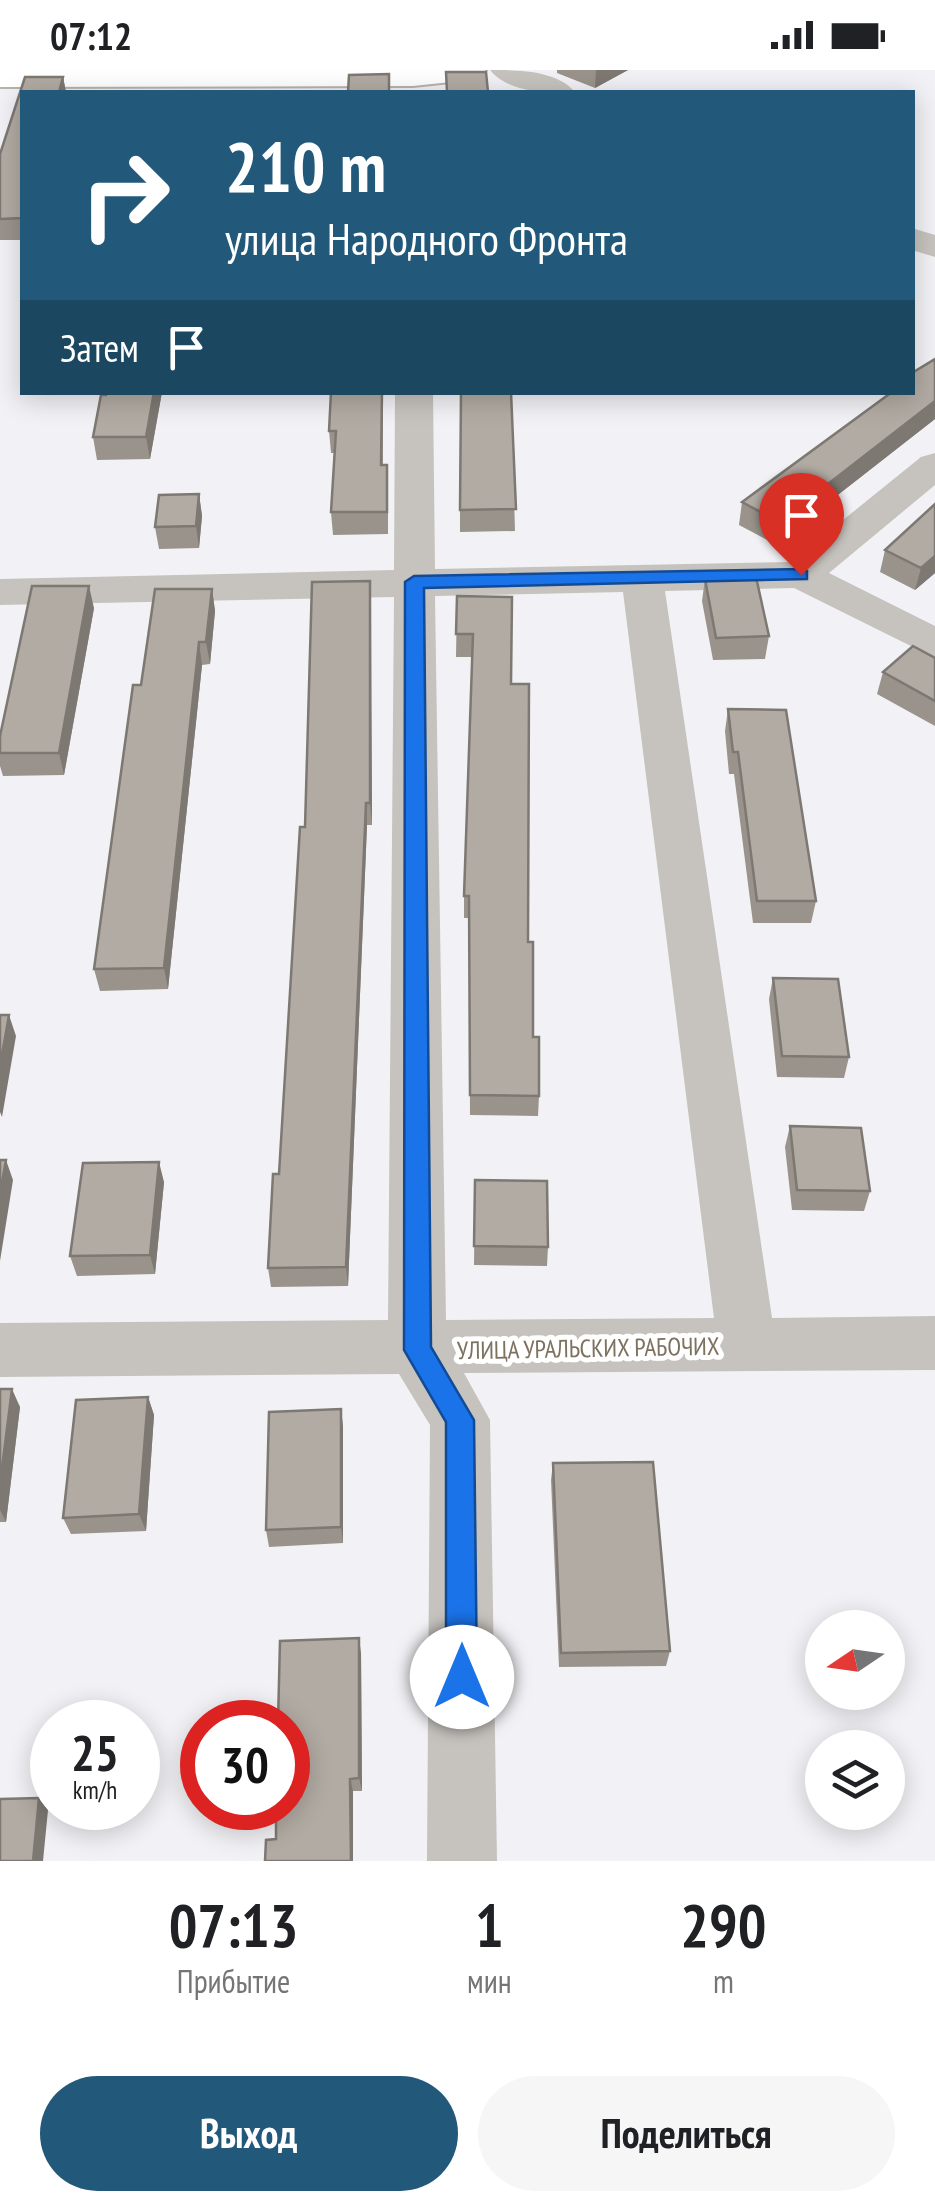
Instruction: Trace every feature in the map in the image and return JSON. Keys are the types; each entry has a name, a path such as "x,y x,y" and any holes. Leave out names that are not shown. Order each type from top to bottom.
{"main road":[{"path":"0,77 413,84 470,70"}],"street":[{"path":"505,70 555,90"},
{"path":"414,395 417,1350 460,1420 462,1861"},
{"path":"801,575 935,465"},
{"path":"0,592 801,575 935,644"},
{"path":"642,578 747,1346"},
{"name":"УЛИЦА УРАЛЬСКИХ РАБОЧИХ","path":"0,1350 935,1344"}],"building":[{"path":"446,72 486,72 488,90 447,90"},
{"path":"389,74 389,90 348,90 349,75"},
{"path":"25,77 63,77 60,90 21,90"},
{"path":"20,92 20,218 0,219 0,154"},
{"path":"935,359 935,401 779,522 742,502 888,395 915,395 915,371"},
{"path":"101,395 153,395 146,437 93,437"},
{"path":"331,395 382,395 381,465 387,465 387,512 331,512 336,431 329,431"},
{"path":"461,395 511,395 516,509 460,510"},
{"path":"199,494 196,526 155,527 159,495"},
{"path":"935,504 935,556 921,568 885,550"},
{"path":"756,577 769,636 716,638 705,579"},
{"path":"370,581 370,803 366,803 346,1267 268,1268 273,1174 279,1174 300,827 305,827 312,582"},
{"path":"32,586 89,586 59,753 0,753 0,736"},
{"path":"155,589 212,589 206,642 199,642 164,968 94,969 133,685 141,685"},
{"path":"457,596 512,597 511,684 529,684 528,942 533,942 533,1037 539,1037 539,1096 470,1095 469,896 464,896 473,634 456,634"},
{"path":"913,646 935,658 935,701 883,672"},
{"path":"728,709 786,710 816,901 757,901 738,752 733,752"},
{"path":"773,978 838,979 849,1057 782,1056"},
{"path":"0,1015 9,1015 0,1066"},
{"path":"790,1126 861,1128 870,1191 797,1190"},
{"path":"0,1160 6,1160 0,1194"},
{"path":"159,1162 150,1255 70,1256 83,1163"},
{"path":"475,1180 547,1181 548,1247 474,1246"},
{"path":"0,1389 12,1389 0,1484"},
{"path":"148,1397 139,1514 63,1518 76,1400"},
{"path":"341,1409 341,1527 266,1530 269,1412"},
{"path":"653,1462 670,1651 561,1653 553,1463"},
{"path":"359,1638 359,1778 350,1779 351,1861 265,1861 266,1840 276,1839 276,1830 310,1830 310,1700 279,1700 280,1641"},
{"path":"30,1798 30,1830 36,1830 33,1861 0,1861 0,1799"}],"route":[{"path":"462,1677 460,1420 417,1350 414,582 801,575"}]}
